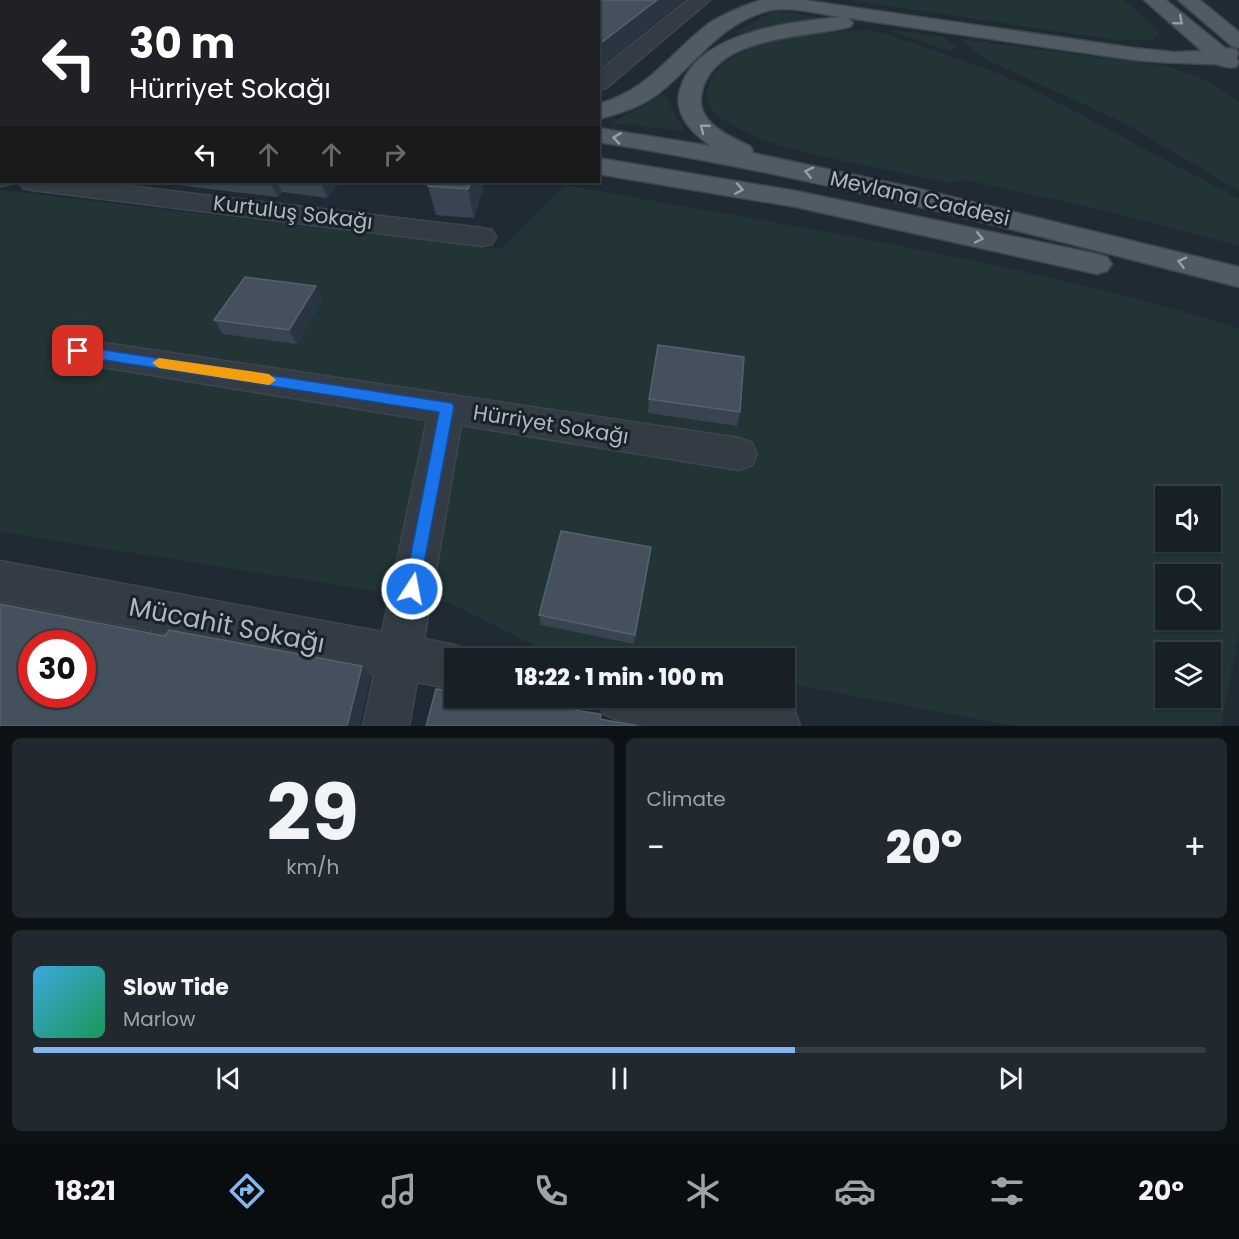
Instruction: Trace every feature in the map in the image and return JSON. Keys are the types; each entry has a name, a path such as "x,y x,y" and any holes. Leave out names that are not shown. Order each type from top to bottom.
{"main road":[{"path":"713,0 721,10 714,28"},
{"path":"1154,0 1204,43 1232,57"},
{"path":"1188,0 1232,57"},
{"path":"600,111 622,105 656,85 714,28 762,6 784,3 1093,46 1134,54 1174,58 1232,57"},
{"path":"774,164 729,146 697,123 687,103 692,84 704,67 729,48 772,34 828,24 904,21"},
{"path":"1093,46 1157,47 1204,43"},
{"name":"Mevlana Caddesi","path":"600,135 774,164 1022,222 1239,277"},
{"name":"Mevlana Caddesi","path":"600,166 796,199 1080,259 1239,300"}],"street":[{"path":"600,81 700,0"},
{"name":"Kurtuluş Sokağı","path":"40,183 482,237"},
{"name":"Hürriyet Sokağı","path":"78,351 739,454"},
{"path":"386,726 447,407"},
{"name":"Mücahit Sokağı","path":"0,581 444,665"},
{"path":"676,708 777,726"}],"shaded area":[{"path":"848,0 1124,0 1157,29 1158,35 1151,40 1117,40"},
{"path":"772,12 819,17 739,34 735,32"},
{"path":"866,30 880,32 985,68 1027,86 1239,199 1239,246 1111,212 965,180 950,183 790,148 739,129 720,118 710,108 708,87 717,70 733,57 776,41 825,33"},
{"path":"887,30 942,36 956,46 955,49 949,51"},
{"path":"961,39 1166,66 1209,81 1239,102 1239,191 1124,123 981,57"},
{"path":"661,96 667,97 676,118 686,131 611,123"},
{"path":"565,185 989,264 1156,304 1239,328 1239,635 1221,726 1014,726 795,685 795,648 538,647 450,603 0,532 0,190 501,249"}],"building":[{"path":"600,0 657,0 600,43"},
{"path":"430,183 471,183 468,189 428,186"},
{"path":"245,277 316,286 289,330 214,320"},
{"path":"658,345 744,357 740,412 649,399"},
{"path":"561,531 651,547 635,635 539,615"},
{"path":"0,604 165,636 169,630 362,666 347,726 0,726"},
{"path":"436,689 444,690 444,708 561,708 601,714 600,719 638,726 426,726"}],"slow traffic":[{"path":"159,363 269,380"}],"route":[{"path":"78,351 447,407 412,589"}]}
